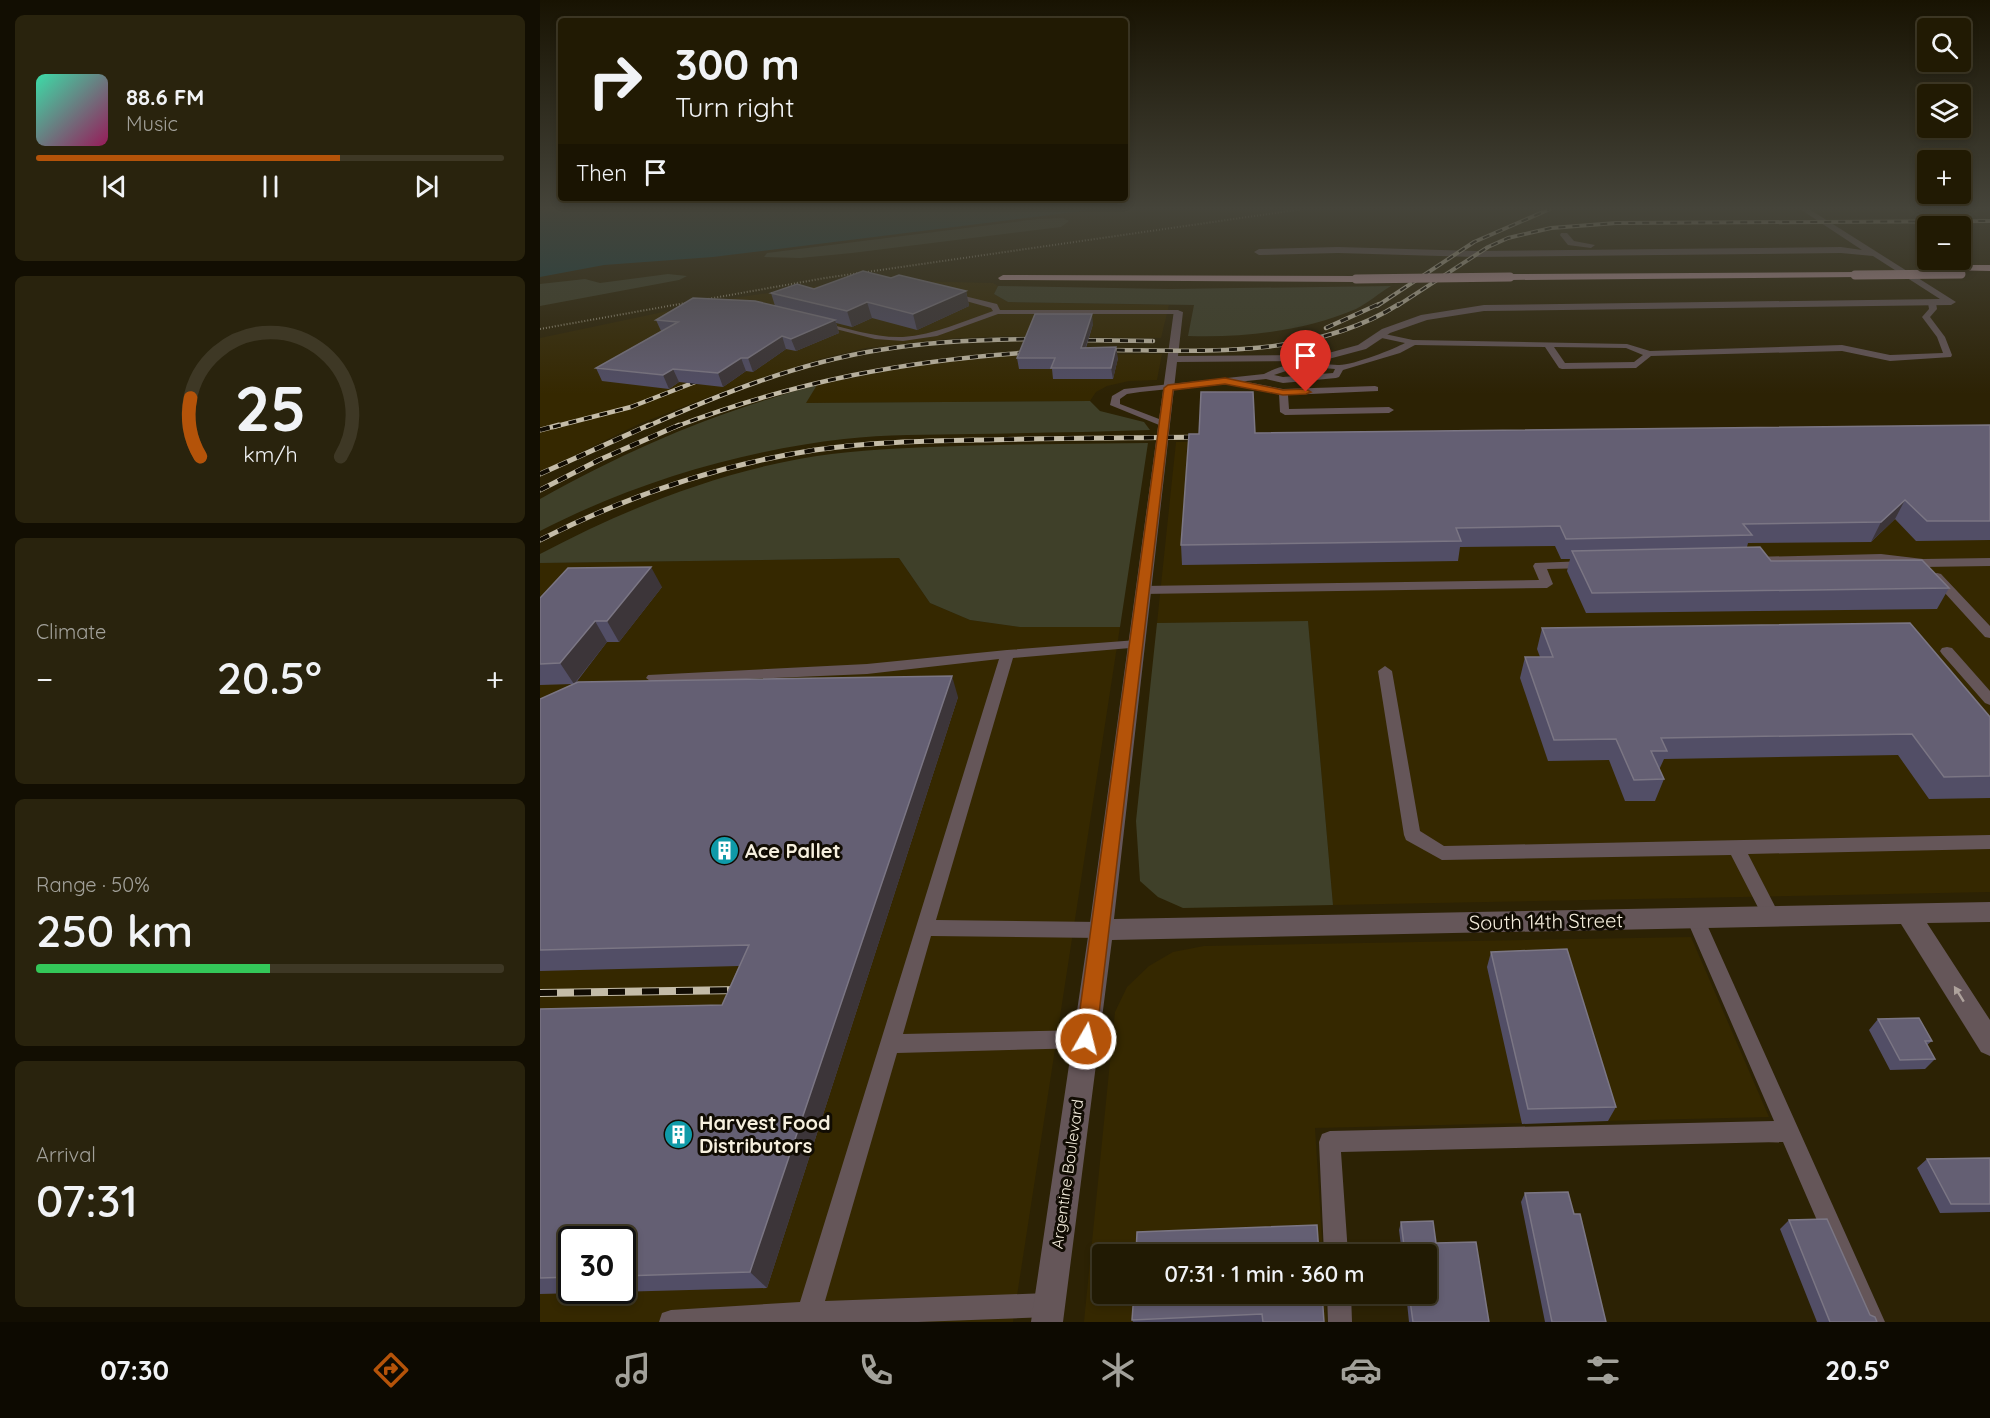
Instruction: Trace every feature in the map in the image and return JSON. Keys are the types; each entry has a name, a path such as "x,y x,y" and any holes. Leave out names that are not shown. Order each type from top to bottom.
{"highway":[{"path":"1005,275 1355,276 1731,271"},
{"path":"1508,274 1990,274"}],"street":[{"path":"1172,359 1321,358 1362,346 1380,335 1425,316 1484,308 1932,303 1955,305 1901,271"},
{"name":"Argentine Boulevard","path":"1048,1313 1101,930 1178,312"},
{"name":"South 14th Street","path":"1101,930 1990,912"},
{"path":"1908,914 1990,1043"}],"lane":[{"path":"941,291 994,306 997,312"},
{"path":"1380,335 1413,342 1627,346 1649,354 1842,348 1890,358 1948,355 1941,337 1926,317 1933,309 1932,303"},
{"path":"809,322 875,337 903,339 934,334 997,312 1178,312"},
{"path":"1164,424 1115,405 1115,398 1124,392 1266,376 1277,369 1327,364 1340,368 1397,351 1413,342"},
{"path":"1548,345 1562,366 1636,365 1649,354"},
{"path":"1225,381 1283,392 1375,389"},
{"path":"1283,392 1285,412 1389,410"},
{"path":"1740,561 1881,558 1923,563 1990,562"},
{"path":"1923,563 1990,634"},
{"path":"1143,590 1547,584 1539,566 1598,565"},
{"path":"653,678 867,669 1007,654 1137,644"},
{"path":"1947,651 1990,700"},
{"path":"809,1314 1007,654"},
{"path":"1384,671 1412,835 1442,853 1990,842"},
{"path":"1736,848 1772,916"},
{"path":"1695,918 1873,1322"},
{"path":"924,928 1101,930"},
{"path":"890,1044 1086,1039"},
{"path":"1335,1244 1330,1142 1790,1131"},
{"path":"1339,1304 1340,1322"},
{"path":"672,1322 809,1314 1048,1313"}],"path":[{"path":"540,329 705,296 870,271"}],"shaded area":[{"path":"858,280 993,283 998,286 994,294 1008,302 1169,305 1161,338 1006,336 956,338 866,348 820,359 742,384 639,424 540,472 540,338 720,300"},
{"path":"1162,354 1157,380 1129,381 1107,386 1096,392 1090,401 805,403 817,385 922,364 1020,355"},
{"path":"1990,434 1990,892 1333,905 1308,622 1157,623 1176,442"},
{"path":"899,558 930,603 970,620 1020,627 1120,627 1013,1322 540,1322 540,563"},
{"path":"1691,937 1769,1117 1315,1128 1322,1244 1092,1244 1092,1304 1326,1304 1327,1322 1084,1322 1115,1012 1127,987 1149,966 1173,952 1204,946"}],"green space":[{"path":"668,274 687,276 679,280 540,306 540,284 585,279 600,283"},
{"path":"998,286 1170,289 1391,286 1356,309 1316,323 1274,332 1230,336 1188,336 1194,305 1008,302 994,294"},
{"path":"817,385 806,403 1090,401 1100,411 1144,422 1150,430 892,435 805,444 727,461 650,484 612,498 540,531 540,499 607,463 709,419"},
{"path":"1148,443 1120,627 1020,627 970,620 930,603 899,558 540,563 540,554 602,523 666,497 731,475 799,459 848,452 930,447"},
{"path":"1308,621 1333,905 1183,908 1158,897 1140,881 1136,821 1157,623"}],"water":[{"path":"540,271 574,271 540,277"}],"building":[{"path":"863,271 891,278 899,275 966,291 913,314 867,302 847,311 771,293 797,284 814,289"},
{"path":"693,298 755,301 835,320 791,339 782,336 748,358 741,358 718,373 673,369 663,375 596,368 678,322 656,320"},
{"path":"1035,314 1092,314 1081,348 1116,347 1111,368 1051,368 1055,358 1017,358"},
{"path":"1201,392 1253,392 1255,433 1990,425 1990,521 1927,521 1905,500 1881,522 1743,524 1752,535 1566,539 1560,526 1456,528 1461,541 1181,545 1189,434 1199,434"},
{"path":"1760,547 1771,561 1922,560 1949,588 1592,593 1572,551"},
{"path":"651,567 607,621 595,621 560,663 540,664 540,598 568,568"},
{"path":"1910,623 1990,717 1990,776 1944,777 1912,734 1661,738 1667,751 1651,751 1664,779 1634,780 1616,739 1554,740 1525,657 1553,657 1542,628"},
{"path":"952,676 750,1272 636,1276 636,1226 558,1226 558,1277 540,1278 540,1009 722,1005 749,945 540,950 540,699 578,682"},
{"path":"1567,949 1616,1107 1528,1109 1491,952"},
{"path":"1919,1018 1932,1041 1925,1041 1935,1059 1900,1060 1878,1019"},
{"path":"1990,1158 1990,1204 1951,1204 1927,1159"},
{"path":"1568,1192 1574,1214 1580,1214 1606,1322 1552,1322 1525,1193"},
{"path":"1827,1219 1870,1315 1875,1317 1877,1322 1830,1322 1789,1220"},
{"path":"1433,1221 1436,1243 1476,1242 1489,1322 1413,1322 1411,1304 1437,1304 1437,1244 1404,1244 1401,1222"},
{"path":"1317,1225 1318,1244 1136,1244 1137,1232"},
{"path":"1133,1304 1323,1304 1324,1322 1263,1322 1262,1314 1132,1320"}],"railway":[{"path":"1377,306 1431,271"},
{"path":"1397,306 1451,271"},
{"path":"1326,328 1379,304"},
{"path":"1101,350 1216,350 1292,343 1329,335 1365,322 1399,304"},
{"path":"646,427 760,381 849,356 899,347 940,343 1042,339"},
{"path":"1072,340 1153,341"},
{"path":"675,427 764,397 852,375 942,361 1035,352"},
{"path":"553,427 631,407 708,377"},
{"path":"540,430 559,425"},
{"path":"540,474 649,425"},
{"path":"540,490 599,460 679,425"},
{"path":"540,540 606,509 674,484 743,464 815,450 916,441 1204,437"},
{"path":"540,993 739,990"}],"place":[{"name":"Ace Pallet","path":"724,850"},
{"name":"Harvest Food Distributors","path":"678,1134"}],"route":[{"path":"1086,1039 1168,388 1225,381 1283,392 1306,392"}]}
